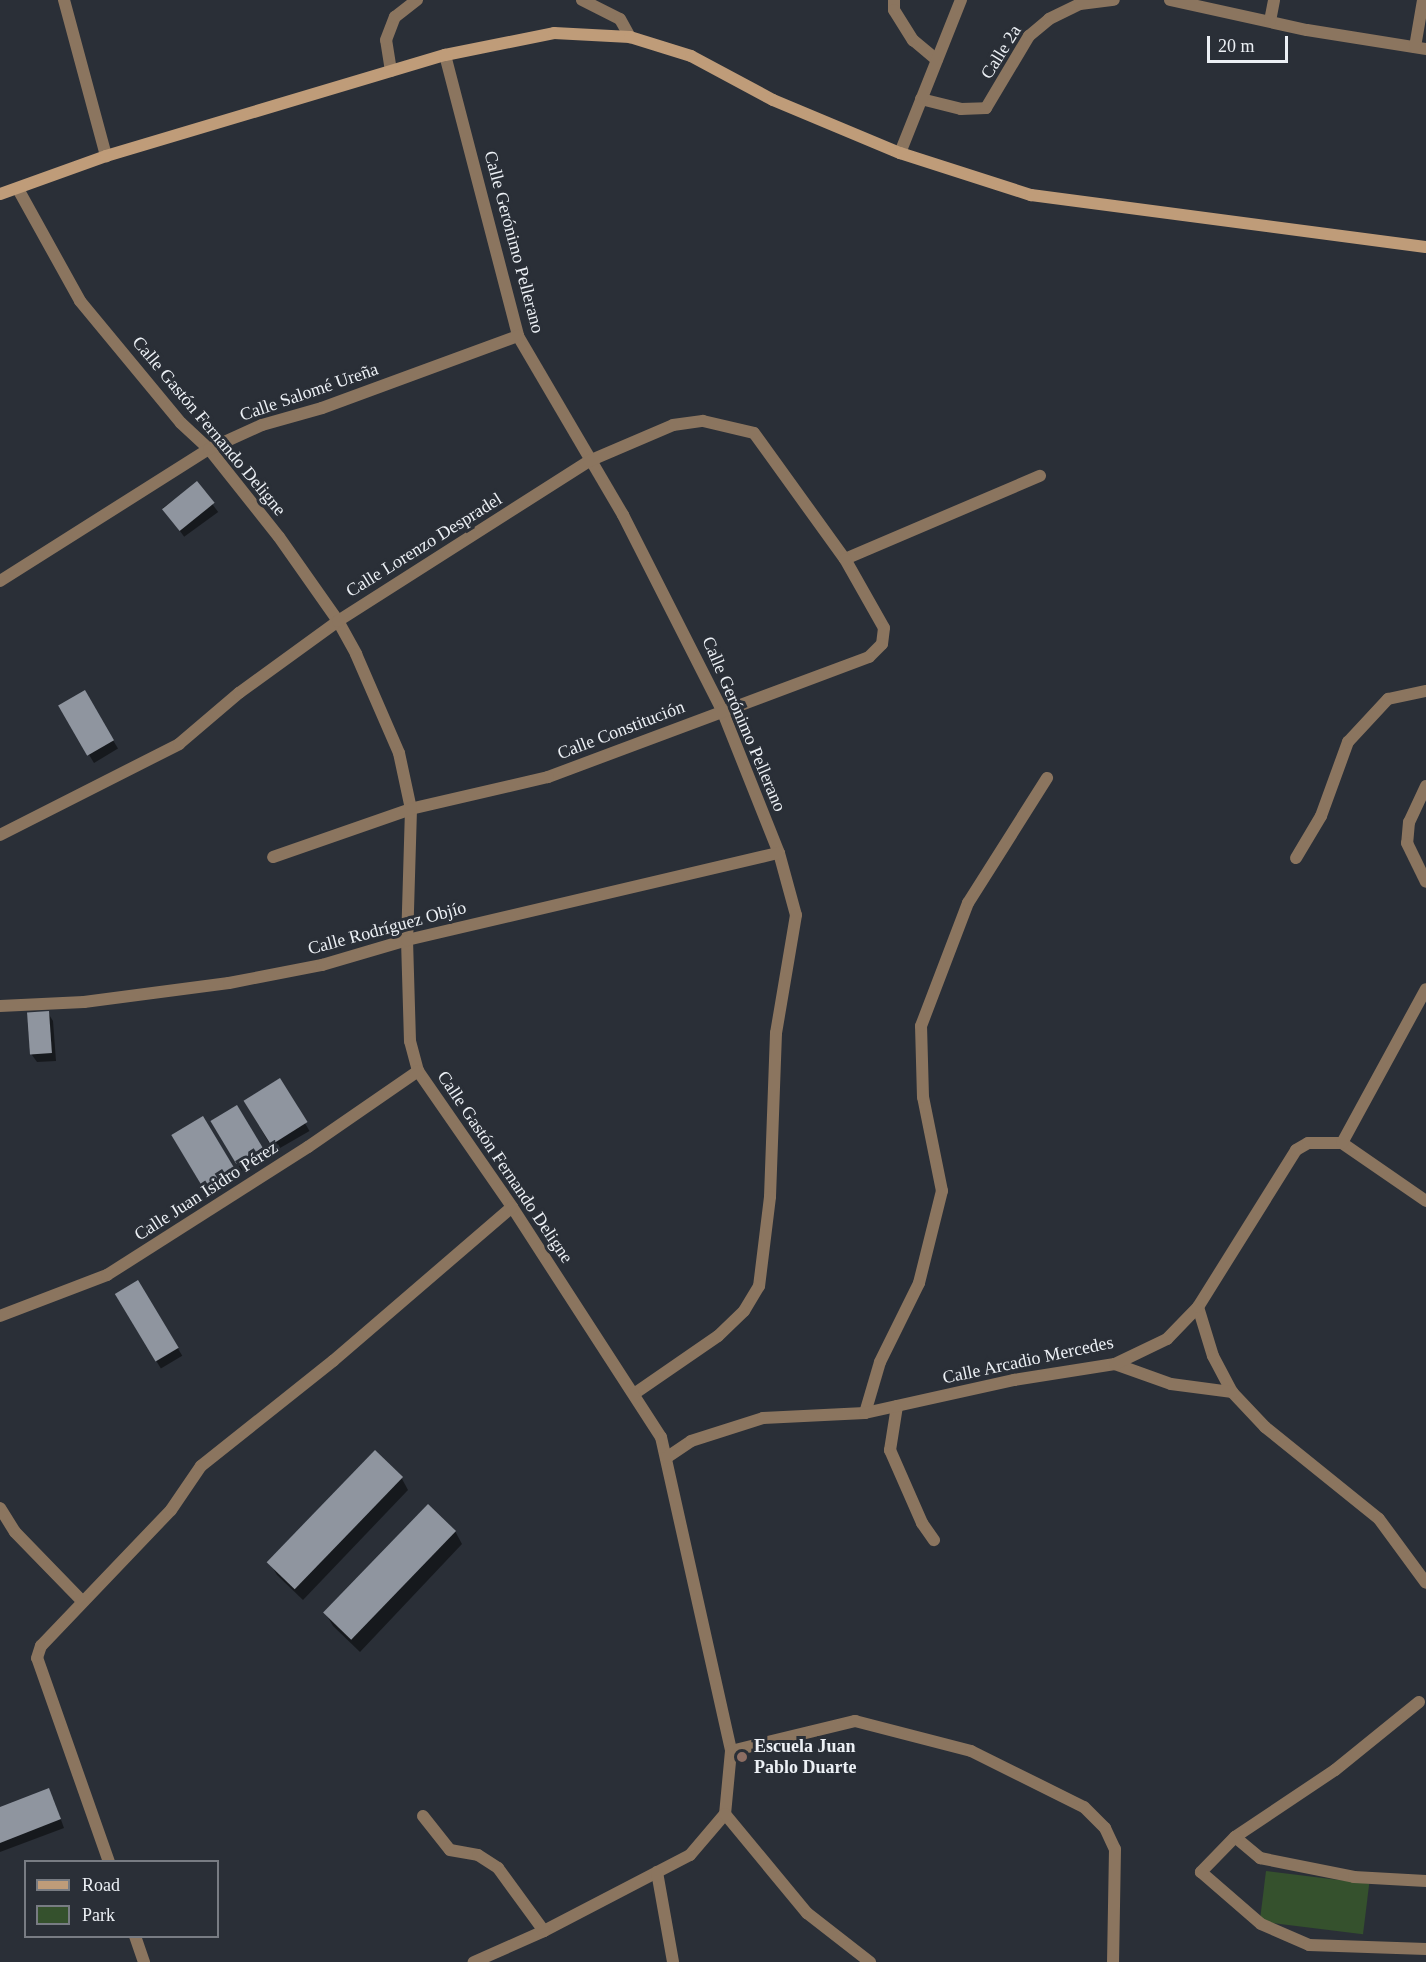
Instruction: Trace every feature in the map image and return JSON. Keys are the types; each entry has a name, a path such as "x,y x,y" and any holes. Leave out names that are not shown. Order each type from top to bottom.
{"main road":[{"path":"0,194 106,156 445,55 554,33 630,37 691,56 773,100 900,153 1031,195 1426,247"}],"street":[{"path":"64,0 106,156"},
{"path":"392,71 386,40 396,17 417,0"},
{"path":"582,0 604,4 620,19 630,37"},
{"path":"894,0 894,10 913,40 937,60"},
{"path":"900,153 961,0"},
{"name":"Calle 2a","path":"921,99 961,109 986,108 1029,36 1049,19 1080,4 1114,0"},
{"path":"1170,0 1420,48 1423,0"},
{"path":"1270,21 1274,0"},
{"name":"Calle Gerónimo Pellerano","path":"445,55 518,336 589,461 623,515 722,710 779,853 796,915 796,934 776,1033 770,1197 759,1286 744,1311 718,1336 634,1394"},
{"name":"Calle Gastón Fernando Deligne","path":"18,189 80,301 181,423 209,448 338,621 399,753 411,809 407,940 410,1041 417,1071 512,1207 661,1437 731,1751 725,1814"},
{"name":"Calle Salomé Ureña","path":"0,581 209,448 262,425 322,408 518,336"},
{"name":"Calle Lorenzo Despradel","path":"0,835 179,744 238,693 338,621 589,461 673,425 703,421 754,433 845,559"},
{"path":"845,559 1040,476"},
{"name":"Calle Constitución","path":"273,857 411,809 548,777 722,710 869,657 882,644 884,628 845,559"},
{"path":"1296,858 1321,816 1348,742 1388,699 1426,691"},
{"path":"865,1413 879,1362 919,1283 942,1191 922,1097 921,1026 968,903 1047,778"},
{"path":"1426,786 1409,822 1407,843 1426,882"},
{"name":"Calle Rodríguez Objío","path":"0,1006 84,1002 229,983 322,965 407,940 779,853"},
{"path":"1426,989 1342,1143 1426,1201"},
{"name":"Calle Juan Isidro Pérez","path":"0,1316 107,1275 308,1147 417,1071"},
{"name":"Calle Arcadio Mercedes","path":"666,1458 691,1441 763,1418 865,1413 1014,1380 1115,1364 1167,1339 1198,1307 1296,1150 1308,1143 1342,1143"},
{"path":"108,1860 37,1658 40,1646 171,1510 201,1466 333,1361 512,1207"},
{"path":"1198,1307 1213,1356 1232,1392 1265,1427 1379,1519 1426,1583"},
{"path":"1115,1364 1172,1384 1232,1392"},
{"path":"897,1406 890,1450 922,1522 934,1540"},
{"path":"0,1508 15,1532 82,1601"},
{"path":"1419,1702 1335,1770 1235,1837 1201,1872 1261,1924 1310,1945 1426,1949"},
{"path":"731,1751 855,1721 971,1751 1084,1807 1104,1828 1115,1849 1113,1962"},
{"path":"474,1962 544,1931 690,1855 725,1814 807,1913 870,1962"},
{"path":"423,1816 450,1850 478,1855 498,1868 544,1931"},
{"path":"1235,1837 1260,1858 1354,1877 1426,1881"},
{"path":"657,1872 673,1962"},
{"path":"136,1938 144,1962"}],"green space":[{"path":"1266,1871 1369,1884 1363,1934 1260,1922"}],"building":[{"path":"197,481 215,503 180,531 162,509"},
{"path":"85,690 114,740 87,756 58,706"},
{"path":"49,1011 52,1053 30,1054 27,1013"},
{"path":"280,1078 308,1122 271,1145 244,1101"},
{"path":"237,1105 263,1148 236,1164 210,1121"},
{"path":"203,1116 234,1168 203,1187 171,1135"},
{"path":"138,1280 179,1348 156,1362 115,1294"},
{"path":"375,1450 403,1477 295,1589 267,1562"},
{"path":"428,1504 456,1531 351,1640 323,1613"},
{"path":"49,1788 61,1819 0,1843 0,1807"}],"place":[{"name":"Escuela Juan Pablo Duarte","path":"742,1757"}]}
